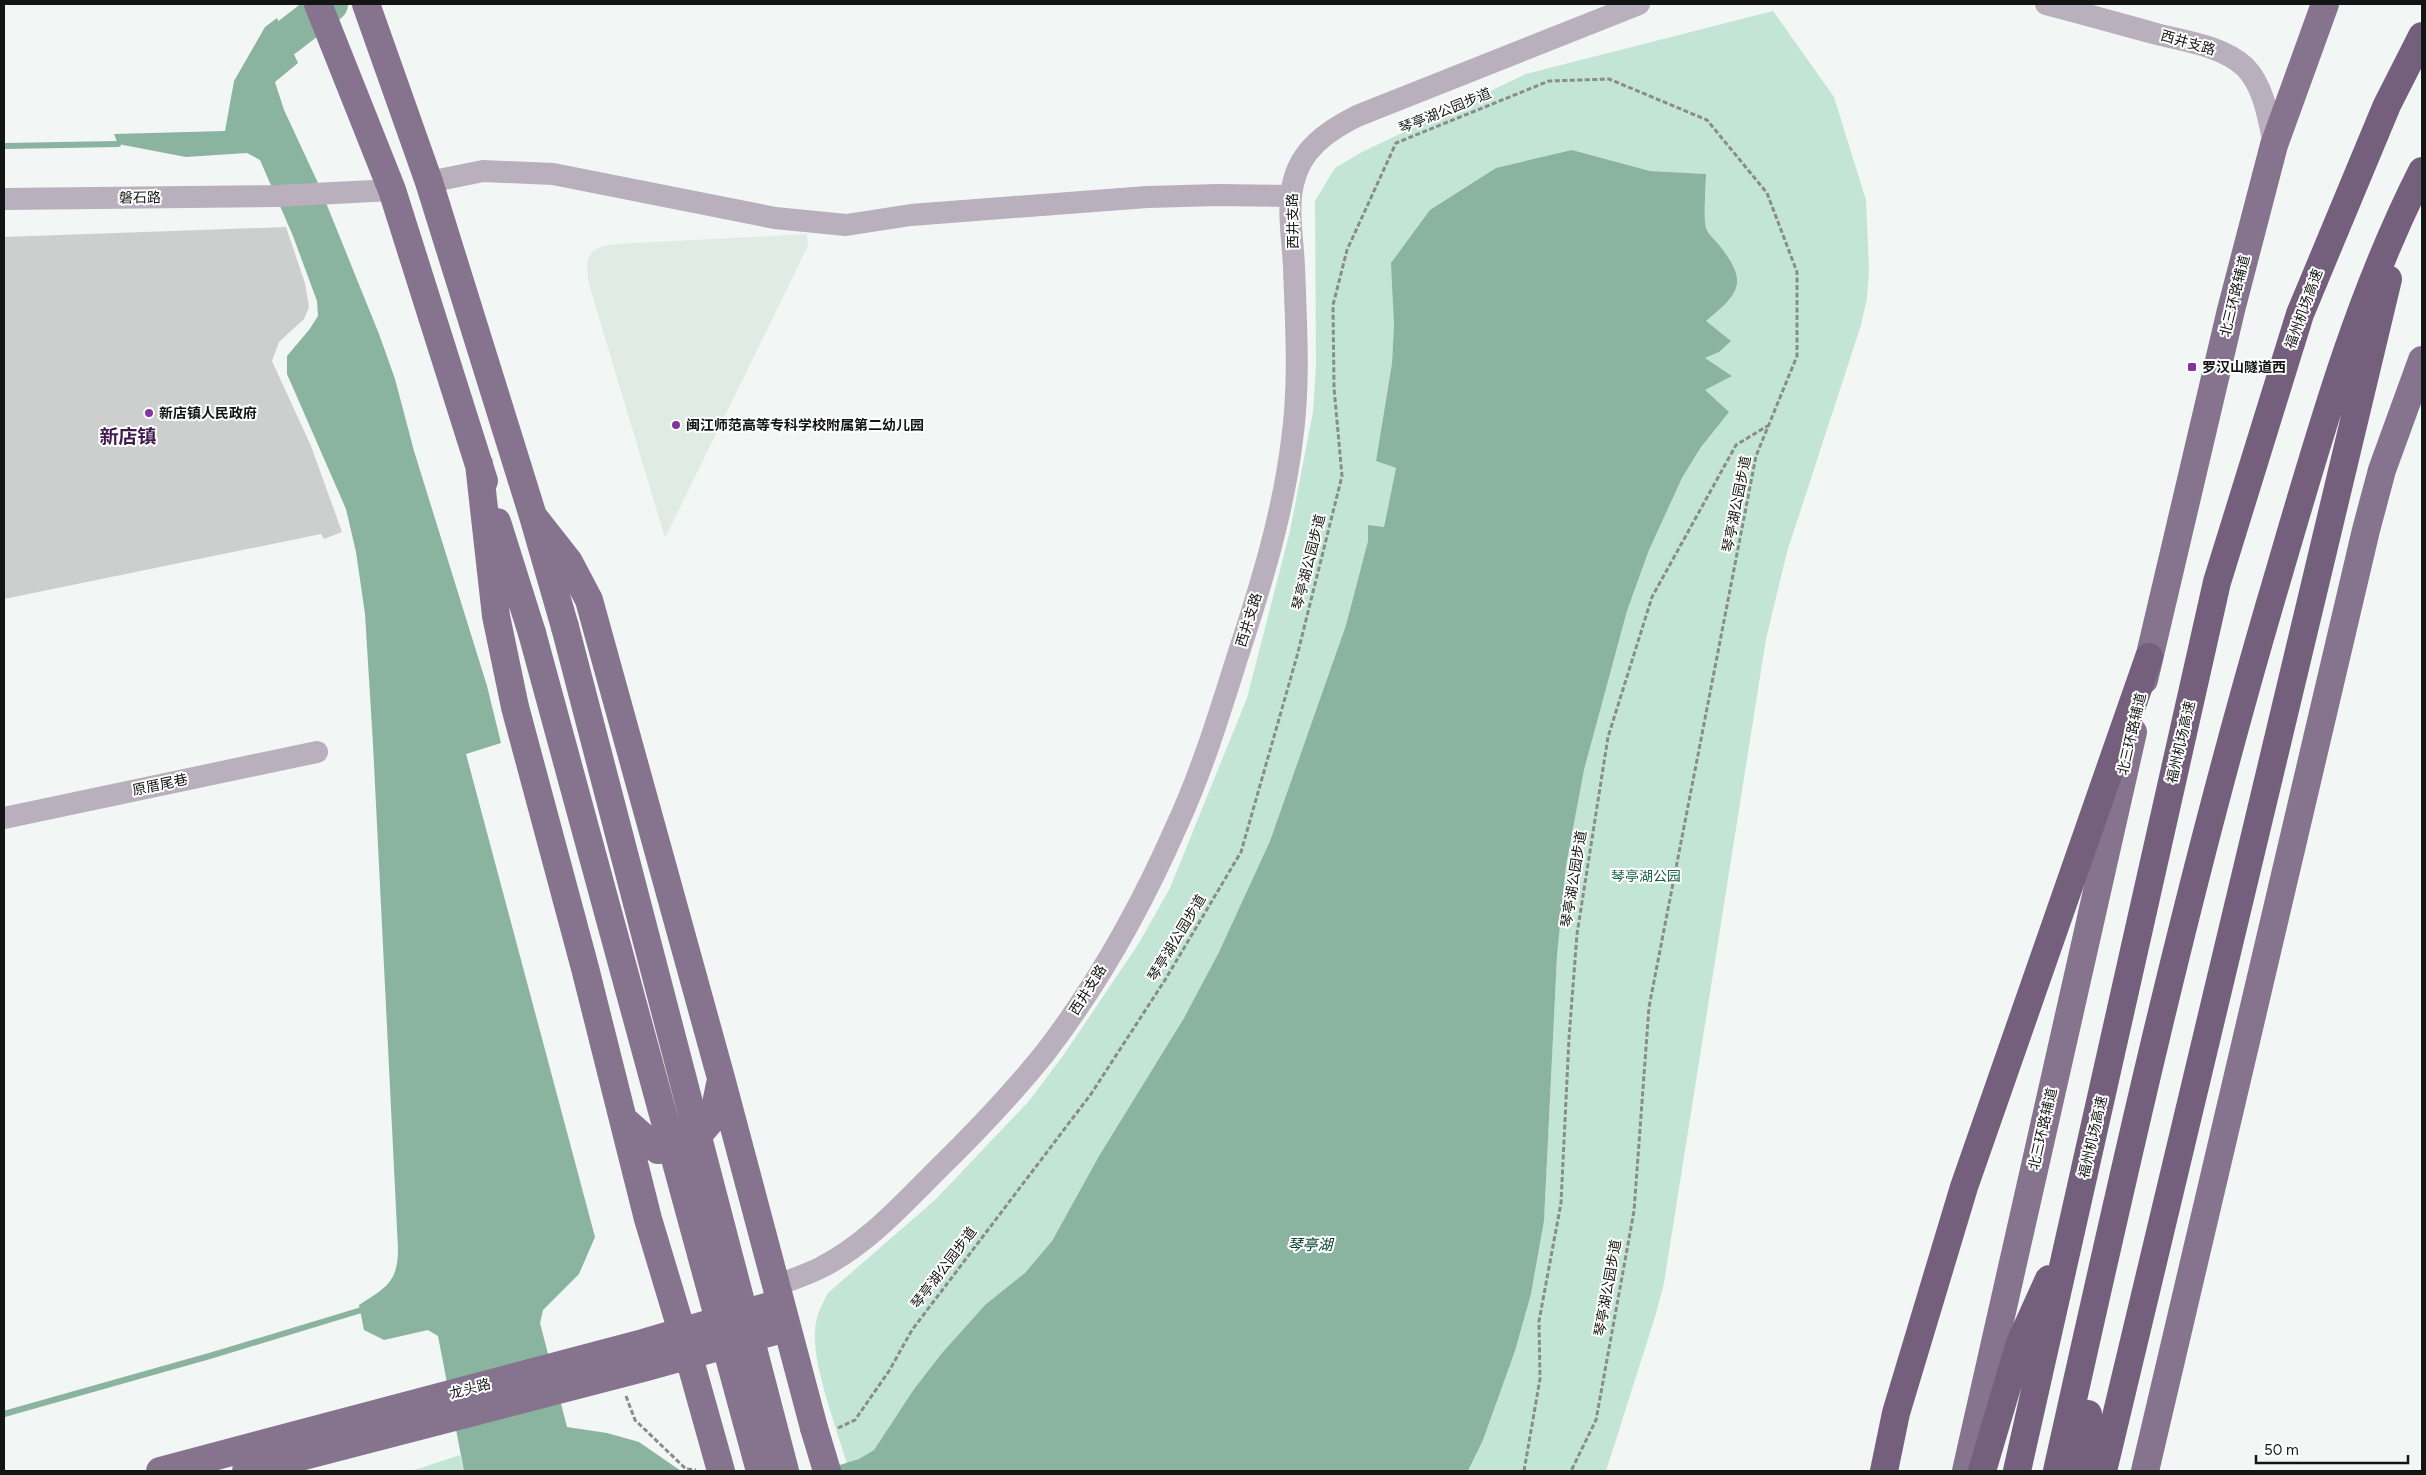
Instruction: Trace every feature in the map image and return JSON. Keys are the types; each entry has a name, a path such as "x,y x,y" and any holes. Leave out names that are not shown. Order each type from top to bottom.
{"highway":[{"name":"福州机场高速","path":"2017,1471 2217,582 2300,314 2388,105 2422,36"},
{"path":"2057,1471 2122,1183 2232,733 2355,324 2404,208 2422,171"},
{"path":"2103,1471 2404,208"},
{"path":"1884,1471 1896,1413 1964,1187 2150,658"},
{"path":"2078,1471 2090,1406 2122,1183"},
{"path":"1982,1471 2020,1342 2073,1226"}],"main road":[{"path":"318,4 392,190 532,633 760,1471"},
{"name":"北三环路辅道","path":"1966,1471 2150,658 2231,310 2274,145 2325,4"},
{"path":"368,8 430,182 533,516 565,627 785,1471"},
{"path":"2145,1471 2366,530 2382,470 2422,360"},
{"path":"479,464 496,616 515,708 585,968 648,1219 686,1344 710,1432 711,1471"},
{"path":"533,516 569,562 589,600 721,1078 780,1306 822,1430 827,1471"},
{"path":"623,1119 658,1150 687,1148 713,1118 721,1078"},
{"path":"686,1344 780,1306"},
{"name":"龙头路","path":"160,1471 409,1417 686,1344"},
{"name":"龙头路","path":"573,1374 618,1374 686,1344"},
{"name":"龙头路","path":"246,1471 409,1417"}],"street":[{"name":"西井支路","path":"780,1306 821,1267 859,1243 905,1202 988,1117 1043,1055 1087,992 1144,894 1170,841 1192,789 1222,706 1262,579 1286,481 1295,409 1298,356 1291,196 1298,168 1305,155 1319,139 1338,125 1639,4"},
{"name":"西井支路","path":"2046,4 2198,45 2234,58 2246,68 2253,79 2268,115 2274,145"},
{"path":"430,182 483,171 553,174 774,218 846,226 910,215 1147,197 1218,195 1291,196"},
{"name":"磐石路","path":"4,200 276,196 392,190"},
{"name":"原厝尾巷","path":"4,818 317,752"}],"path":[{"name":"琴亭湖公园步道","path":"822,1430 855,1420 889,1371 912,1330 1091,1094 1165,980 1241,852 1297,656 1342,476 1334,388 1333,305 1347,250 1396,142 1549,81 1609,79 1708,120 1766,193 1797,272 1797,356 1756,456 1650,1008 1634,1211 1596,1420 1571,1471"},
{"name":"琴亭湖公园步道","path":"1524,1471 1540,1380 1538,1321 1561,1203 1569,1038 1577,934 1608,737 1652,597 1736,445 1769,425"},
{"path":"618,1374 635,1420 686,1469 711,1471"}],"shaded area":[{"name":"闽江师范高等专科学校附属第二幼儿园","path":"807,234 808,246 665,538 588,280 587,261 593,251 604,246 618,244"}],"green space":[{"name":"琴亭湖公园","path":"1773,11 1834,97 1866,200 1869,270 1867,298 1861,325 1787,552 1766,639 1664,1283 1606,1471 1468,1471 1483,1440 1515,1351 1531,1294 1544,1221 1557,956 1566,866 1584,770 1627,611 1649,550 1682,478 1701,447 1704,390 1732,376 1705,358 1706,321 1733,296 1737,279 1729,259 1706,228 1704,217 1706,174 1650,171 1572,150 1394,325 1392,363 1376,461 1396,468 1384,527 1368,525 1368,541 1346,625 1270,841 1219,952 1184,1018 1099,1156 1052,1241 1026,1273 985,1305 942,1353 914,1389 874,1450 860,1459 847,1464 822,1380 815,1347 816,1322 825,1298 828,1293 935,1200 1029,1101 1065,1053 1139,943 1170,888 1247,698 1290,531 1313,412 1316,365 1315,201 1335,168 1362,152 1526,74"},
{"path":"460,1455 464,1471 412,1471"}],"water":[{"path":"277,18 298,63 275,82 284,110 318,183 379,334 395,379 414,451 487,686 501,743 466,754 595,1237 579,1274 543,1310 540,1323 567,1427 607,1433 639,1442 681,1471 464,1471 438,1336 428,1330 384,1340 364,1330 359,1305 383,1289 393,1277 396,1270 398,1249 365,614 356,552 346,509 287,374 287,356 318,316 317,301 293,236 260,160 247,153 186,157 118,144 114,134 225,131 234,81 265,27"},
{"name":"琴亭湖","path":"1572,150 1650,171 1706,174 1706,228 1729,259 1737,279 1733,295 1706,321 1731,341 1719,352 1705,358 1732,376 1705,390 1729,412 1701,447 1682,478 1649,550 1627,611 1584,770 1566,866 1557,956 1544,1221 1531,1294 1515,1351 1483,1440 1468,1471 820,1471 859,1459 874,1450 914,1389 942,1353 985,1305 1025,1273 1052,1241 1099,1156 1184,1018 1219,952 1270,841 1346,625 1368,541 1368,525 1384,527 1396,468 1376,461 1392,363 1394,325 1391,263 1430,210 1496,168"}],"building":[{"name":"新店镇人民政府","path":"286,227 305,283 309,307 304,319 279,342 272,361 311,446 342,532 324,539 321,534 4,599 4,237"}],"waterway":[{"path":"286,38 330,4"},
{"path":"4,146 118,144"},
{"path":"4,1414 213,1355 368,1308"}],"place":[{"name":"罗汉山隧道西","path":"2192,367"},
{"name":"新店镇人民政府","path":"149,413"},
{"name":"闽江师范高等专科学校附属第二幼儿园","path":"676,425"}],"district":[{"name":"新店镇","path":"128,436"}]}
